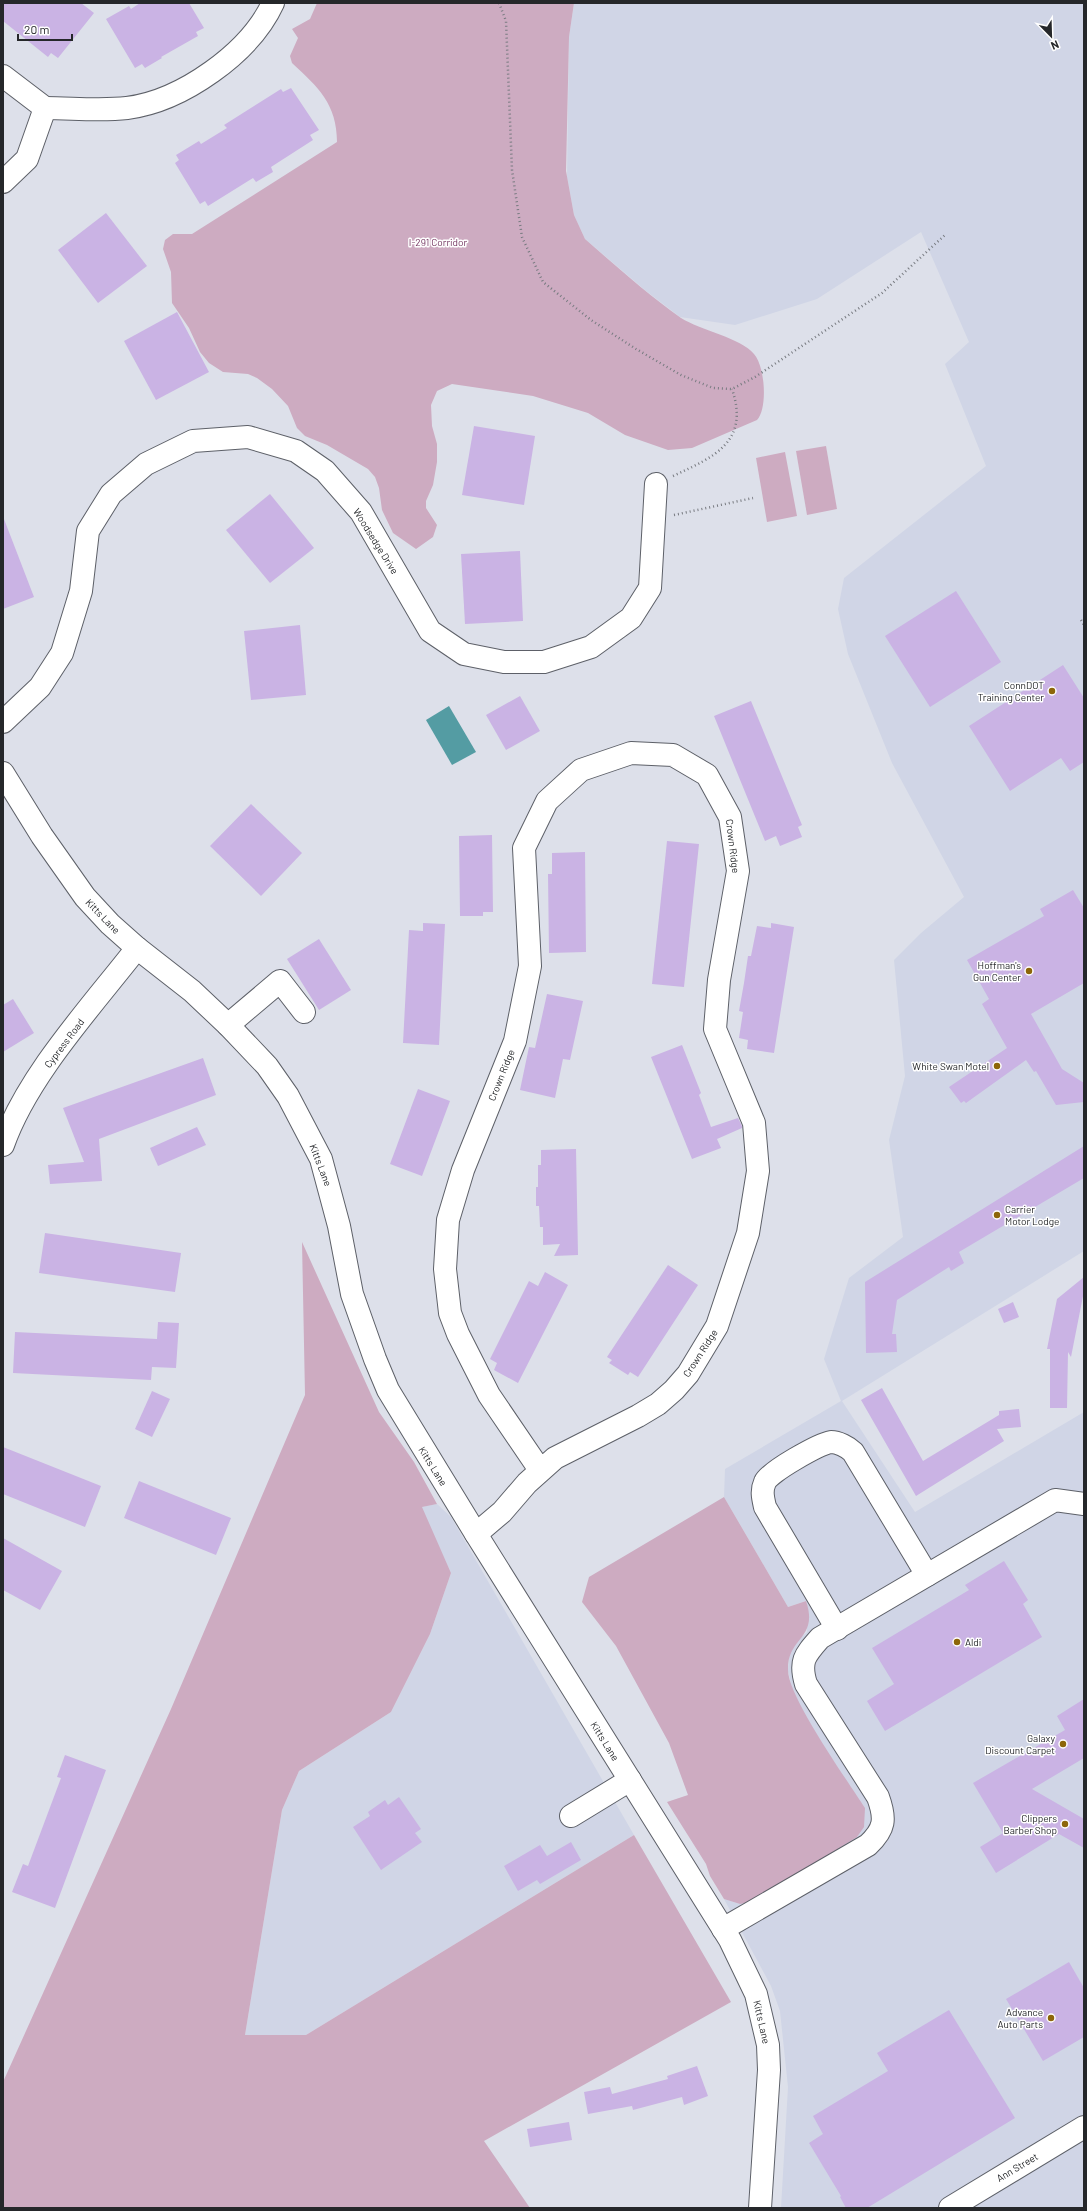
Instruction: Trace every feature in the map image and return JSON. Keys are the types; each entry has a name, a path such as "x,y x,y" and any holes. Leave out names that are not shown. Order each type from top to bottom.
{"street":[{"path":"3,76 45,108 127,108 169,97 208,75 244,45 268,13 273,3"},
{"path":"3,182 27,159 45,108"},
{"name":"Woodsedge Drive","path":"3,722 40,687 62,653 80,592 88,531 111,494 146,464 193,441 248,437 296,451 325,471 361,512 430,631 464,654 504,662 544,662 591,646 631,618 650,588 656,484"},
{"name":"Crown Ridge","path":"476,1534 502,1512 540,1470 573,1448 612,1430 658,1404 688,1374 717,1326 748,1233 758,1171 754,1123 715,1029 719,980 738,871 730,817 707,775 673,755 631,754 581,770 547,801 524,848 530,966 515,1041 463,1170 448,1220 445,1246 445,1276 450,1313 458,1334 489,1395 540,1470"},
{"name":"Kitts Lane","path":"3,773 42,836 85,897 110,924 137,948 192,991 228,1025 267,1066 288,1096 321,1159 339,1226 352,1294 375,1359 405,1419 723,1929 745,1969 756,1994 768,2045 769,2070 760,2208"},
{"name":"Cypress Road","path":"3,1145 10,1125 25,1096 61,1045 137,948"},
{"path":"228,1025 280,981 304,1012"},
{"path":"837,1629 766,1507 762,1494 765,1481 773,1472 822,1445 831,1442 847,1446 853,1452 927,1575"},
{"path":"723,1929 868,1845 879,1835 883,1823 883,1810 878,1797 806,1684 803,1674 806,1654 820,1638 1055,1500 1084,1504"},
{"path":"570,1816 630,1780"},
{"name":"Ann Street","path":"950,2208 1084,2127"}],"path":[{"path":"499,3 506,21 512,170 522,237 544,282 592,320 636,349 681,375 713,388 732,389 755,377 882,293 946,234"},
{"path":"656,484 708,460 731,440 737,418 736,401 732,389"},
{"path":"654,520 753,498"},
{"path":"1081,620 1084,625"}],"shaded area":[{"path":"574,3 1084,3 1084,1251 842,1401 915,1512 1084,1412 1084,2208 781,2208 788,2087 780,2011 771,1986 724,1899 740,1904 793,1693 788,1671 789,1653 800,1638 807,1632 806,1601 788,1607 724,1497 725,1469 841,1401 824,1359 849,1278 903,1237 889,1140 905,1076 894,960 921,933 964,897 892,763 848,654 838,609 844,578 986,466 945,364 969,342 921,232 817,299 735,325 680,317 646,291 585,239 574,215 567,177 569,37"},
{"path":"437,1504 451,1517 634,1835 306,2035 245,2035 282,1810 299,1771 391,1712 430,1634 451,1573 421,1507"}],"green space":[{"name":"I-291 Corridor","path":"317,3 574,3 569,37 566,171 574,215 585,239 656,299 681,318 740,343 754,354 761,368 764,387 763,406 757,420 692,448 668,450 625,435 588,413 533,396 452,384 437,391 431,405 432,426 437,444 437,462 433,485 426,501 426,508 437,525 433,537 416,549 393,533 382,510 379,488 375,477 368,469 327,445 305,436 297,428 288,406 272,389 257,378 248,374 223,372 209,363 200,352 189,328 172,303 171,272 163,249 165,240 173,234 192,234 337,142 334,117 330,107 318,89 292,63 290,56 298,38 292,29 310,19"},
{"path":"826,446 837,509 807,515 796,451"},
{"path":"785,452 797,516 767,522 756,458"},
{"path":"302,1242 379,1412 414,1462 437,1504 422,1507 451,1573 430,1634 391,1712 299,1771 282,1810 245,2035 306,2035 634,1835 731,2002 484,2141 530,2208 3,2208 3,2082 171,1709 305,1395"},
{"path":"724,1497 788,1607 806,1601 809,1614 809,1623 806,1631 792,1651 789,1659 788,1670 791,1683 820,1739 865,1808 864,1827 857,1837 754,1901 740,1904 724,1899 710,1876 706,1864 667,1802 688,1795 669,1743 616,1646 582,1602 589,1577"}],"water":[{"path":"449,706 476,752 452,765 426,720"}],"building":[{"path":"3,3 81,3 94,13 58,58 51,53 48,57 3,21"},
{"path":"140,3 189,3 204,28 196,32 198,36 145,68 142,64 135,68 106,19 129,6 131,9"},
{"path":"291,88 319,130 310,135 313,140 271,167 273,172 256,182 253,178 208,206 205,201 200,204 175,163 179,160 176,155 199,141 201,144 227,128 224,125 281,89 283,92"},
{"path":"106,213 147,266 98,303 58,250"},
{"path":"177,312 209,372 156,400 124,341"},
{"path":"474,426 535,436 524,505 462,495"},
{"path":"270,494 314,548 270,583 226,530"},
{"path":"4,519 34,597 3,609 3,520"},
{"path":"520,551 523,621 465,624 461,554"},
{"path":"956,591 1001,662 930,707 885,636"},
{"path":"300,625 306,695 251,700 244,631"},
{"path":"1063,665 1084,698 1084,762 1070,771 1061,758 1010,791 969,726"},
{"path":"520,696 540,731 506,750 486,715"},
{"path":"751,701 802,825 798,827 802,837 780,846 776,836 765,841 714,716"},
{"path":"251,804 302,853 261,896 210,846"},
{"path":"492,835 493,912 483,912 483,916 460,916 459,836"},
{"path":"667,841 699,844 684,987 652,984"},
{"path":"585,852 586,952 549,953 548,874 552,874 552,853"},
{"name":"Hoffman's Gun Center","path":"1073,890 1084,908 1084,983 1031,1014 1062,1069 1084,1083 1084,1102 1056,1105 1036,1071 1034,1072 1026,1060 966,1103 964,1101 961,1103 949,1087 1007,1048 982,1004 989,999 967,960 1044,916 1040,909"},
{"path":"423,923 445,924 439,1045 403,1043 409,930 423,931"},
{"path":"771,923 794,927 774,1053 747,1049 748,1040 739,1038 743,1012 739,1011 748,956 751,956 757,926 771,928"},
{"path":"319,939 351,990 319,1010 287,959"},
{"path":"547,994 583,1001 570,1060 563,1059 555,1098 520,1090 529,1047 535,1048"},
{"path":"13,999 34,1033 3,1052 3,1005"},
{"path":"682,1045 701,1093 699,1095 711,1127 738,1118 742,1126 742,1128 717,1139 721,1148 692,1159 651,1057"},
{"path":"203,1058 216,1095 99,1139 102,1181 50,1184 48,1165 84,1162 63,1108"},
{"path":"418,1089 450,1101 422,1176 390,1164"},
{"path":"197,1127 206,1145 158,1166 150,1148"},
{"name":"Carrier Motor Lodge","path":"1084,1146 1084,1178 959,1252 964,1263 951,1271 949,1267 897,1300 892,1334 896,1334 897,1352 866,1353 865,1282"},
{"path":"576,1149 578,1255 554,1256 560,1244 543,1245 543,1227 540,1227 539,1206 536,1206 536,1187 538,1187 538,1165 541,1165 541,1150"},
{"path":"45,1233 181,1253 175,1292 39,1273"},
{"path":"668,1265 698,1285 638,1377 630,1372 628,1375 609,1363 612,1360 607,1357"},
{"path":"545,1272 568,1285 518,1383 494,1370 497,1363 490,1359 529,1281 538,1286"},
{"path":"1084,1277 1084,1291 1071,1357 1068,1352 1067,1408 1050,1408 1050,1349 1047,1349 1057,1299"},
{"path":"1013,1302 1019,1317 1004,1323 998,1309"},
{"path":"158,1322 179,1323 176,1368 152,1367 151,1380 13,1373 15,1332 157,1339"},
{"path":"882,1388 923,1461 999,1415 999,1411 1019,1409 1021,1427 997,1429 1004,1441 916,1496 861,1400"},
{"path":"152,1391 170,1399 152,1437 135,1429"},
{"path":"3,1447 101,1486 85,1527 3,1494"},
{"path":"139,1481 231,1518 216,1555 124,1518"},
{"path":"3,1538 62,1571 40,1610 3,1590"},
{"name":"Aldi","path":"1004,1561 1028,1600 1023,1604 1042,1637 885,1731 867,1701 894,1684 872,1648 969,1590 965,1585"},
{"path":"1084,1699 1084,1758 1032,1789 1084,1819 1084,1848 1059,1834 996,1873 980,1847 1003,1833 973,1783 1065,1730 1057,1716"},
{"path":"65,1755 106,1770 55,1908 12,1892 23,1864 28,1866 61,1778 57,1777"},
{"path":"399,1797 421,1829 415,1833 422,1842 381,1870 353,1827 370,1816 368,1812 385,1800 388,1805"},
{"path":"571,1842 581,1860 540,1884 537,1880 518,1891 504,1866 540,1845 547,1856"},
{"name":"Advance Auto Parts","path":"1069,1962 1084,1988 1084,2037 1043,2061 1006,1999"},
{"path":"949,2010 1015,2118 867,2208 846,2208 840,2197 841,2196 809,2143 823,2134 813,2116 888,2071 877,2053"},
{"path":"697,2066 708,2096 684,2105 682,2097 633,2110 632,2106 588,2114 584,2092 610,2087 612,2094 668,2079 667,2076"},
{"path":"569,2122 572,2140 530,2147 527,2129"}],"place":[{"name":"ConnDOT Training Center","path":"1052,691"},
{"name":"Hoffman's Gun Center","path":"1029,971"},
{"name":"White Swan Motel","path":"997,1066"},
{"name":"Carrier Motor Lodge","path":"997,1215"},
{"name":"Aldi","path":"957,1642"},
{"name":"Galaxy Discount Carpet","path":"1063,1744"},
{"name":"Clippers Barber Shop","path":"1065,1824"},
{"name":"Advance Auto Parts","path":"1051,2018"}]}
